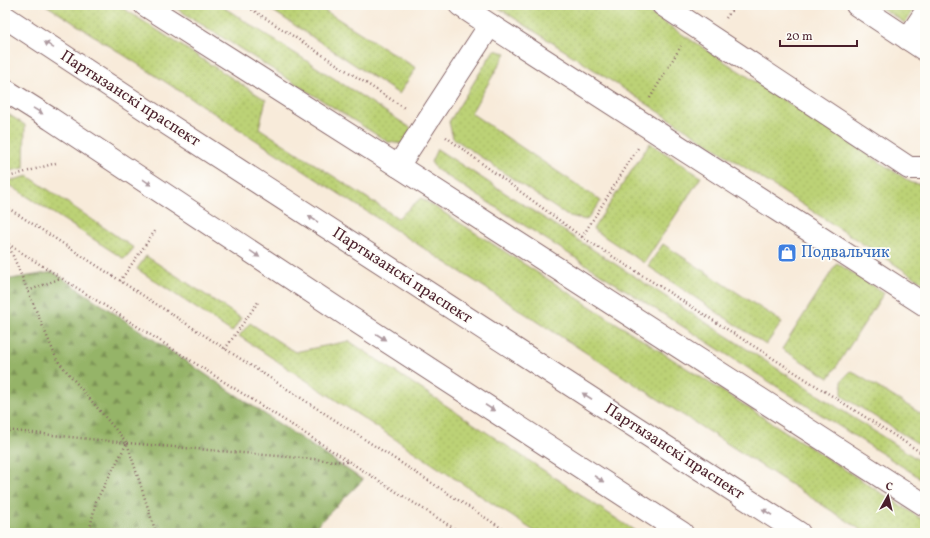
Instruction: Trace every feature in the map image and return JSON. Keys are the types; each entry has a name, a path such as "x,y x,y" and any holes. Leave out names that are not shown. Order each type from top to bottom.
{"main road":[{"path":"145,5 925,505"},
{"path":"460,5 925,305"},
{"path":"662,5 909,168 925,168"},
{"path":"857,5 917,44 925,13"},
{"name":"Партызанскі праспект","path":"5,17 163,121 800,533"},
{"path":"398,166 490,25"},
{"path":"5,90 348,316 682,533"}],"path":[{"path":"245,5 422,119 582,237 925,455"},
{"path":"582,237 644,124 694,26"},
{"path":"5,178 56,162"},
{"path":"5,206 509,533"},
{"path":"120,281 155,231"},
{"path":"7,243 461,533"},
{"path":"7,243 57,360 127,443 156,533"},
{"path":"28,291 61,278"},
{"path":"225,349 258,302"},
{"path":"5,430 127,443 349,462"},
{"path":"89,533 96,501 127,443"}],"green space":[{"path":"46,5 118,5 266,100 259,128 398,218 421,198 925,521 925,533 866,533"},
{"path":"171,5 220,5 414,130 402,144 388,142"},
{"path":"264,5 316,5 416,68 399,94"},
{"path":"494,5 637,5 912,183 925,185 925,284"},
{"path":"877,5 917,5 905,23"},
{"path":"494,50 506,53 471,113 601,201 586,220 566,215 453,138 449,122"},
{"path":"5,112 25,125 24,168 5,172"},
{"path":"650,143 701,177 644,263 593,229"},
{"path":"437,149 925,464 925,481 436,169 431,162"},
{"path":"28,176 134,248 124,259 5,182"},
{"path":"663,244 782,322 766,345 648,266"},
{"path":"146,256 241,318 232,332 137,269"},
{"path":"837,263 884,293 829,378 782,349"},
{"path":"53,272 363,480 309,533 5,533 5,280"},
{"path":"250,323 295,352 349,341 638,533 537,533 239,336"},
{"path":"851,371 925,416 925,448 842,396 842,380"}],"place":[{"name":"Подвальчик","path":"787,253"}]}
